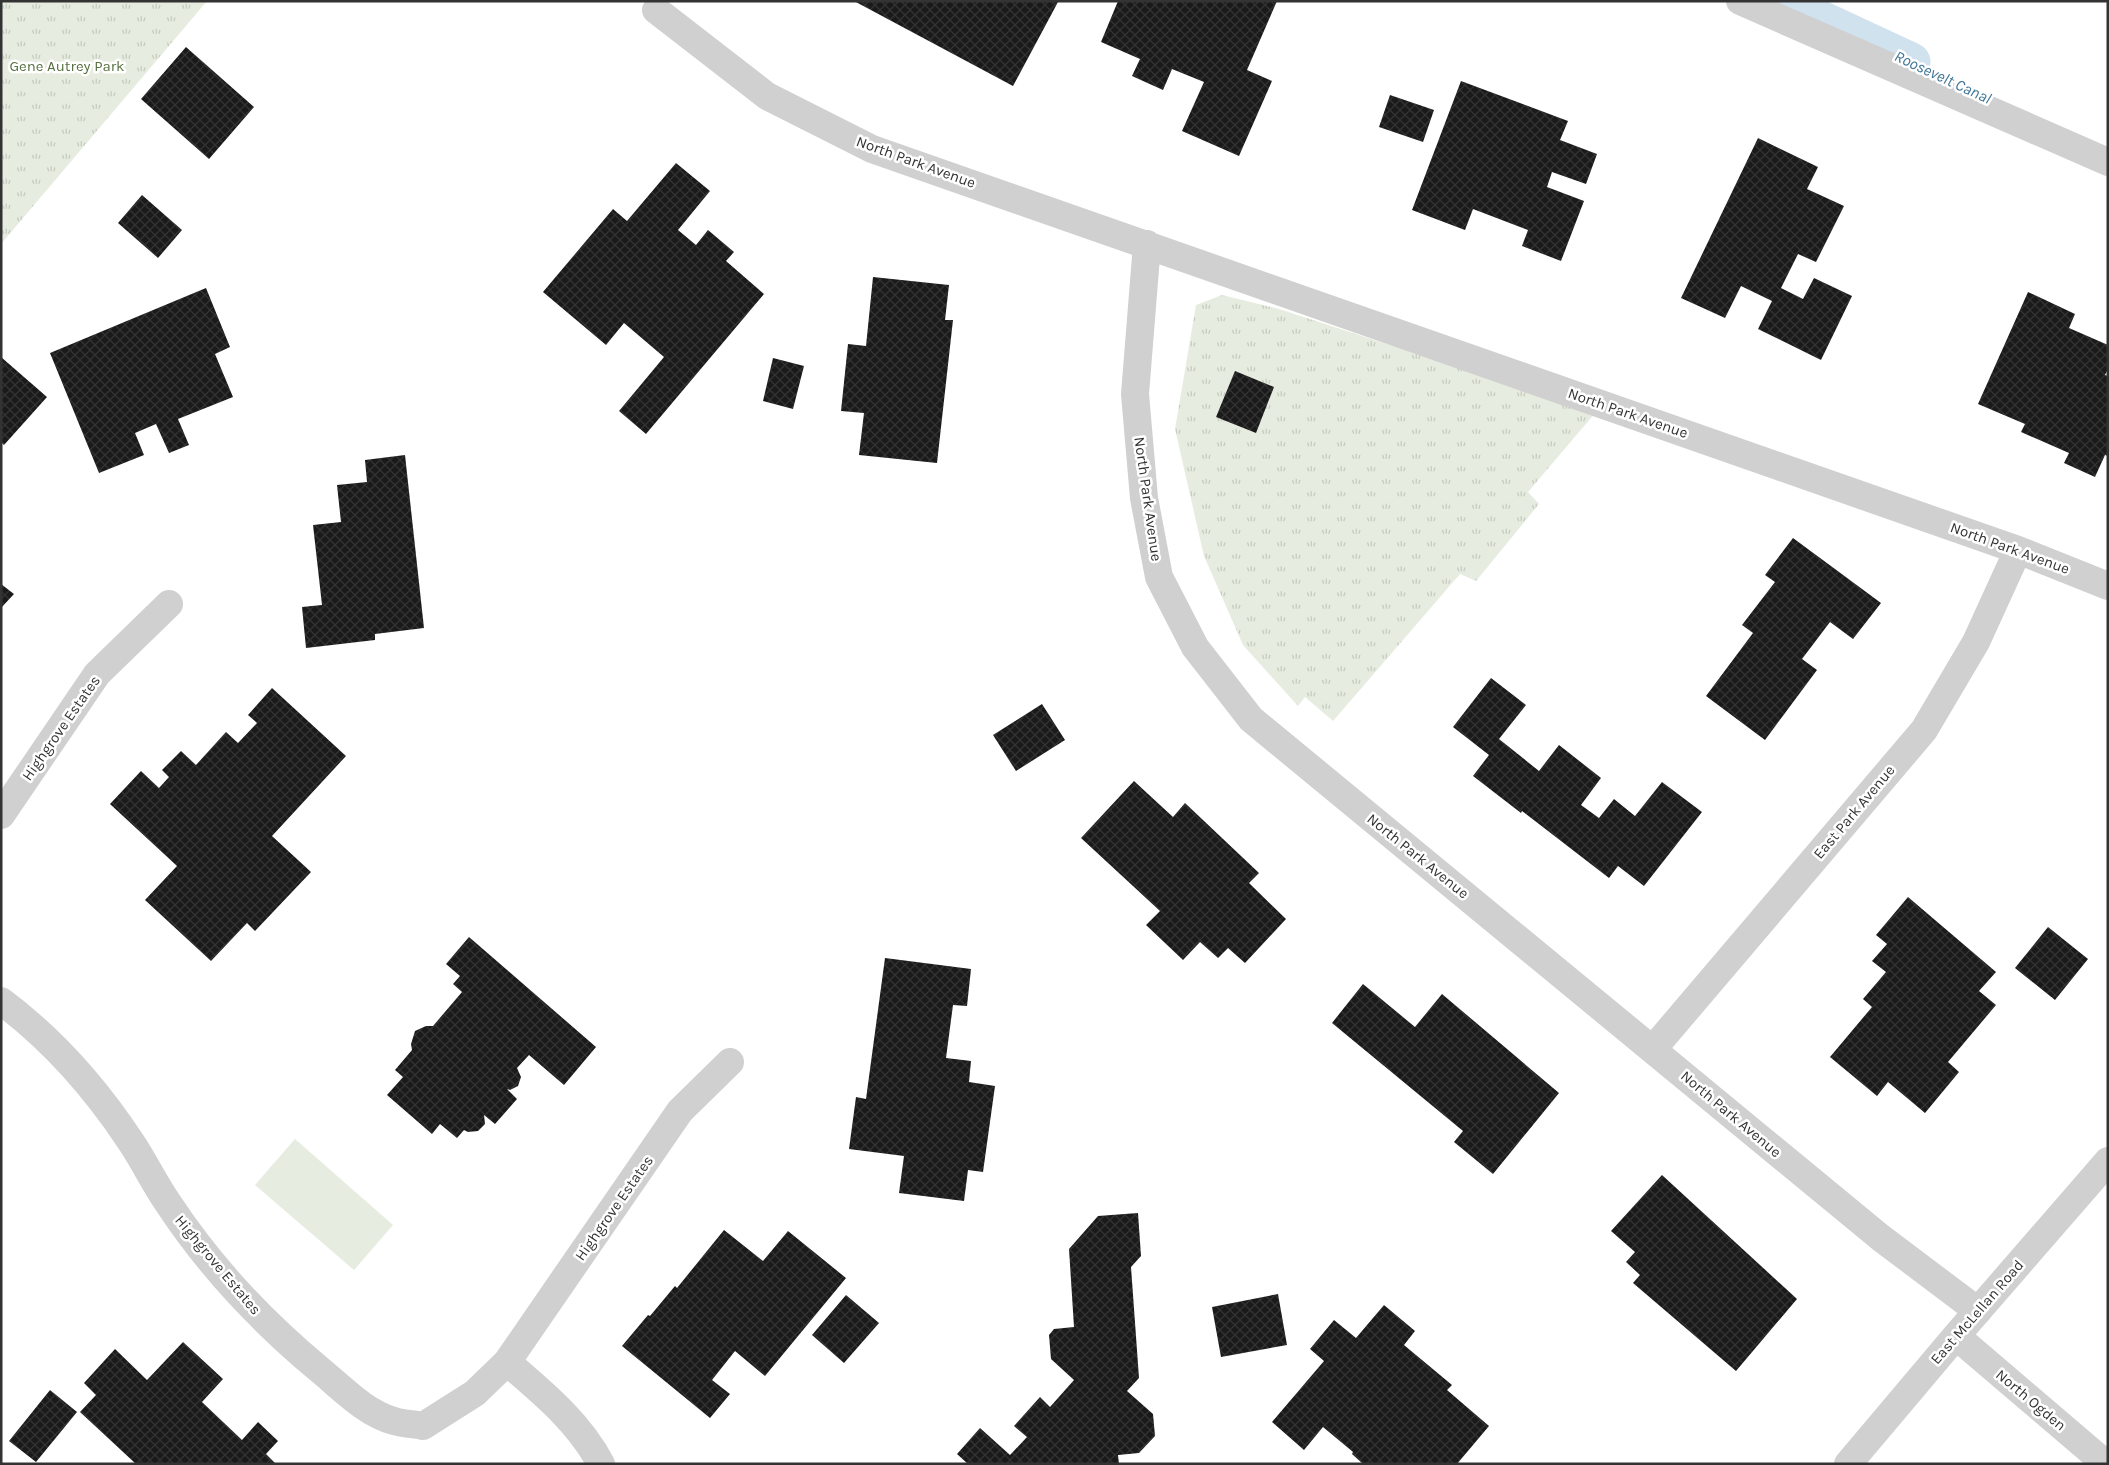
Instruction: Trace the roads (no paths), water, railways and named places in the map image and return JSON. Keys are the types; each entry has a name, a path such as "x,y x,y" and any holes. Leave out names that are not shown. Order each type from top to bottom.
{"street":[{"path":"1740,1 2108,162"},
{"name":"North Park Avenue","path":"656,10 767,96 872,149 2018,550 2108,586"},
{"name":"North Park Avenue","path":"1146,244 1135,394 1144,498 1159,577 1195,647 1251,719 1881,1238 1978,1312"},
{"name":"East Park Avenue","path":"1653,1049 1924,730 1976,642 2018,550"},
{"name":"Highgrove Estates","path":"1,815 97,674 169,604"},
{"name":"Highgrove Estates","path":"1,1001 25,1018 63,1055 103,1102 131,1142 167,1203 239,1296 281,1338 370,1411 393,1421 424,1426 475,1393 507,1362 680,1111 730,1062"},
{"name":"East McLellan Road","path":"1848,1464 2108,1161"},
{"name":"North Ogden","path":"1956,1336 2106,1464"},
{"path":"507,1362 548,1397 578,1429 601,1464"}],"waterway":[{"name":"Roosevelt Canal","path":"1780,1 1911,62"}],"park label":[{"name":"Gene Autrey Park","path":"67,66"}]}
